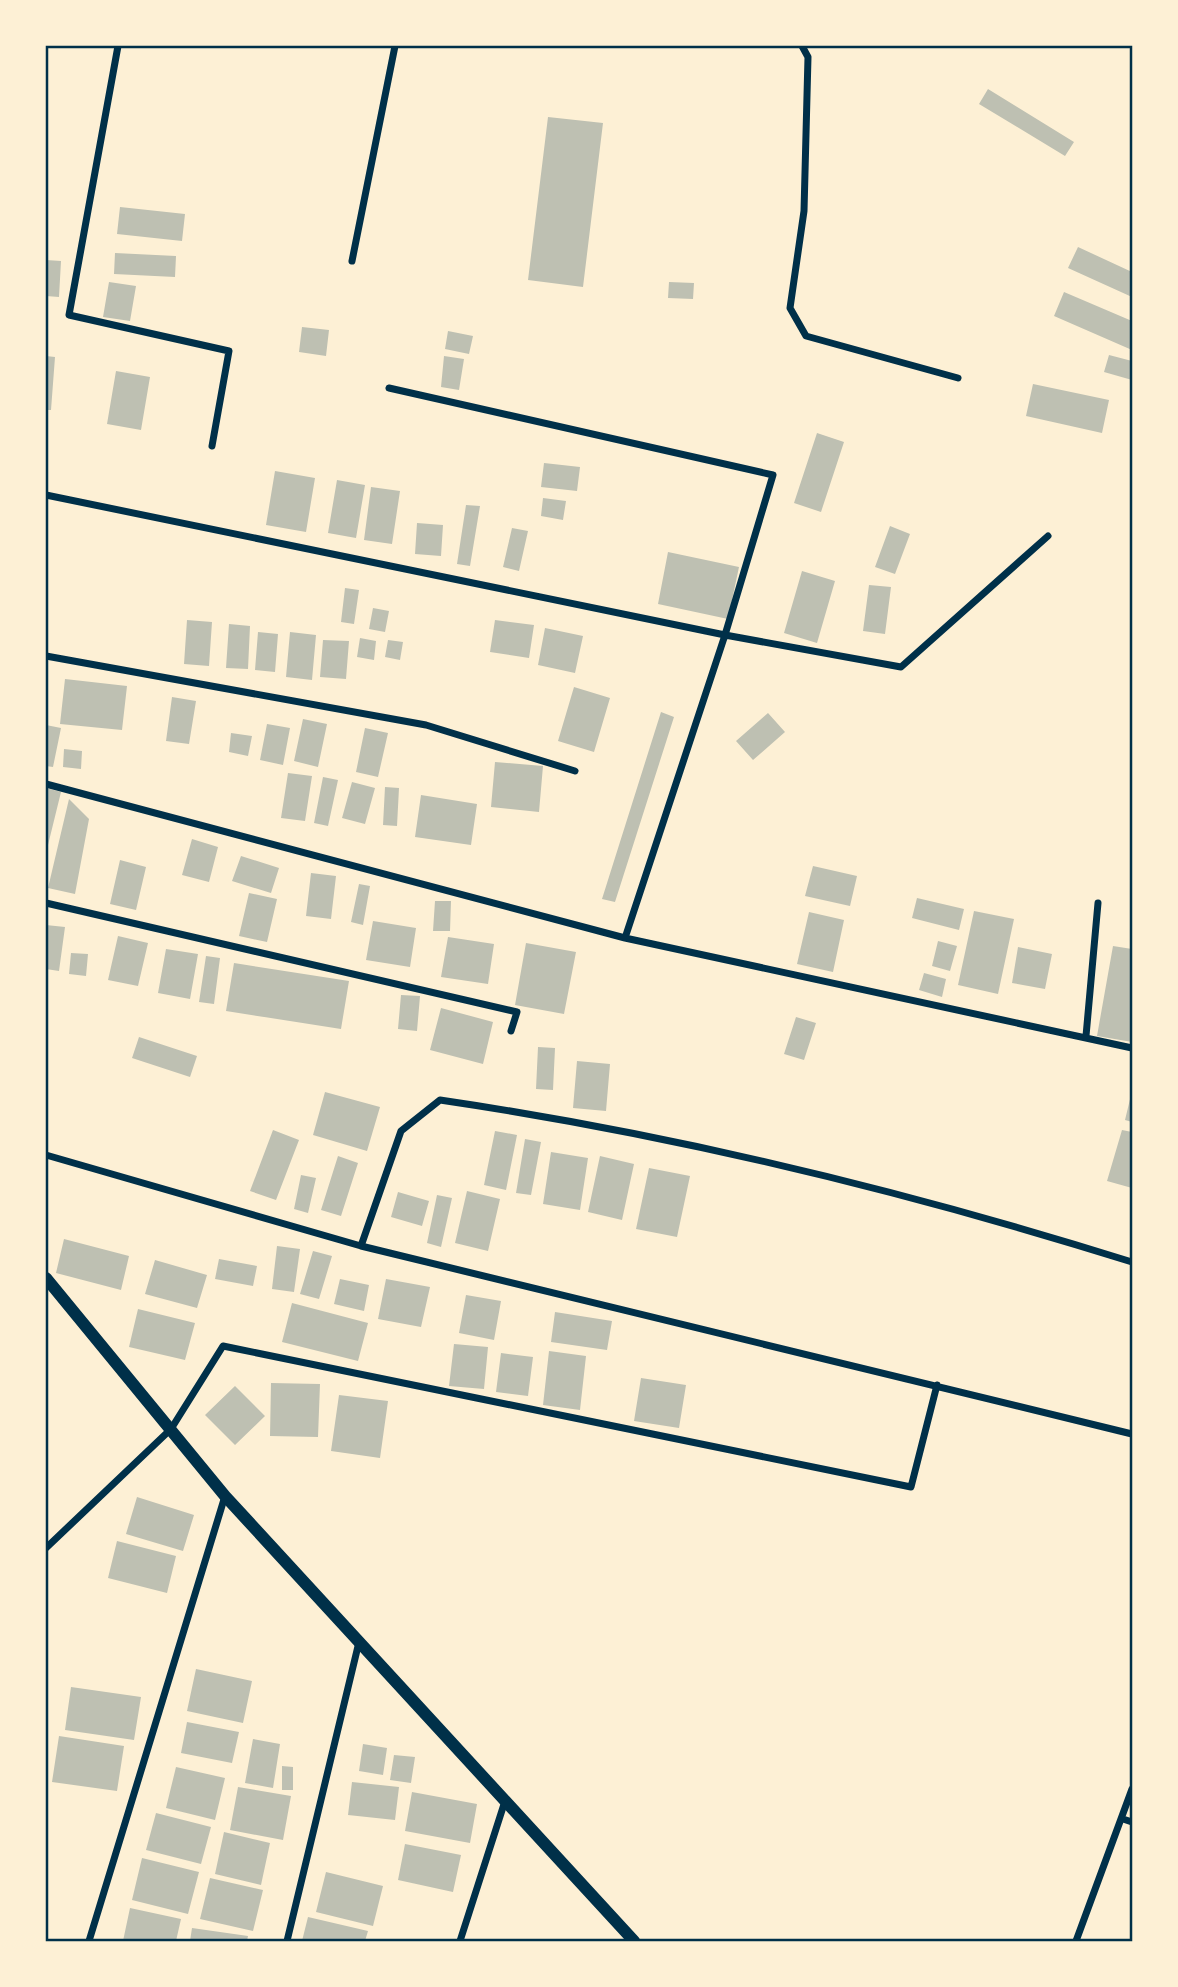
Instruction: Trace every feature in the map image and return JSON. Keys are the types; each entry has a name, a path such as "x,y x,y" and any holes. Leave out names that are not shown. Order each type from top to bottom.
{"street":[{"path":"118,46 69,315 229,351 212,446"},
{"path":"352,261 395,46"},
{"path":"803,46 808,57 804,211 790,308 806,336 957,378"},
{"path":"389,388 772,475 725,635 625,938"},
{"path":"46,495 725,635 901,667 1048,536"},
{"path":"46,656 426,726 575,771"},
{"path":"46,784 625,938 1132,1048"},
{"path":"46,903 516,1012 511,1031"},
{"path":"1086,1036 1098,904"},
{"path":"361,1246 401,1131 440,1100 779,1165 1060,1240 1132,1262"},
{"path":"46,1154 361,1246 1132,1434"},
{"path":"46,1278 225,1496 634,1941"},
{"path":"46,1548 171,1429 223,1346 911,1487 937,1385"},
{"path":"89,1941 225,1496"},
{"path":"287,1941 359,1641"},
{"path":"1076,1941 1132,1789"},
{"path":"460,1941 505,1801"},
{"path":"1123,1819 1132,1822"}],"building":[{"path":"988,89 1074,142 1065,156 979,104"},
{"path":"548,117 603,123 583,287 528,280"},
{"path":"120,207 185,214 182,241 117,234"},
{"path":"1078,247 1132,272 1132,297 1068,268"},
{"path":"115,253 176,256 175,277 114,274"},
{"path":"46,260 61,261 59,297 46,296"},
{"path":"109,282 136,286 130,321 103,317"},
{"path":"669,282 694,283 693,299 668,298"},
{"path":"1064,292 1132,321 1132,350 1054,316"},
{"path":"302,327 329,330 326,356 299,352"},
{"path":"448,331 473,336 469,354 445,349"},
{"path":"1109,355 1132,361 1132,380 1104,372"},
{"path":"46,356 55,357 51,410 46,410"},
{"path":"444,356 464,359 459,390 441,387"},
{"path":"116,371 150,377 141,430 107,424"},
{"path":"1033,384 1109,400 1102,433 1026,416"},
{"path":"817,433 844,442 821,512 794,503"},
{"path":"544,463 580,467 577,491 541,487"},
{"path":"275,471 315,478 306,532 266,525"},
{"path":"337,480 365,485 356,538 328,533"},
{"path":"371,487 400,491 392,544 364,540"},
{"path":"543,498 566,501 563,520 541,516"},
{"path":"466,505 480,506 470,566 457,564"},
{"path":"417,523 443,525 441,556 415,554"},
{"path":"890,526 910,534 895,574 875,567"},
{"path":"512,528 528,531 519,571 503,567"},
{"path":"668,552 739,567 728,619 658,604"},
{"path":"802,571 835,581 817,643 784,633"},
{"path":"869,585 891,587 885,634 863,631"},
{"path":"345,588 359,590 354,624 341,622"},
{"path":"373,608 389,611 385,632 369,629"},
{"path":"187,620 212,622 209,666 184,664"},
{"path":"495,620 534,625 529,658 490,652"},
{"path":"229,624 250,626 248,669 226,668"},
{"path":"545,628 583,636 575,673 538,665"},
{"path":"258,632 278,634 275,672 255,670"},
{"path":"290,632 316,635 312,680 286,677"},
{"path":"360,638 376,641 374,660 357,657"},
{"path":"323,640 349,641 346,679 320,677"},
{"path":"388,640 403,642 400,660 385,657"},
{"path":"65,679 127,686 122,730 60,724"},
{"path":"574,687 610,698 594,752 558,741"},
{"path":"172,697 196,701 189,744 166,741"},
{"path":"661,712 674,717 615,902 602,899"},
{"path":"768,713 785,732 753,760 736,741"},
{"path":"303,719 327,724 318,767 294,761"},
{"path":"267,724 290,728 283,765 260,760"},
{"path":"46,725 61,728 53,767 46,766"},
{"path":"365,728 388,733 378,777 356,772"},
{"path":"231,733 252,736 248,756 229,752"},
{"path":"64,749 82,751 81,769 63,767"},
{"path":"495,762 543,766 539,812 491,807"},
{"path":"288,773 312,776 305,821 281,818"},
{"path":"323,777 338,780 328,826 314,823"},
{"path":"352,782 375,788 365,824 342,818"},
{"path":"385,787 399,788 397,826 383,825"},
{"path":"46,788 61,792 48,845 46,844"},
{"path":"421,795 477,804 471,845 415,837"},
{"path":"69,799 89,819 75,894 48,888"},
{"path":"192,839 218,847 209,882 182,875"},
{"path":"241,856 279,868 271,893 232,881"},
{"path":"120,860 146,867 136,910 110,904"},
{"path":"813,866 857,876 850,906 805,896"},
{"path":"311,873 336,876 331,919 306,916"},
{"path":"359,884 370,886 363,925 351,922"},
{"path":"249,893 277,899 267,942 239,936"},
{"path":"917,898 964,909 959,930 912,918"},
{"path":"435,901 451,901 450,931 433,931"},
{"path":"974,911 1014,919 998,994 958,985"},
{"path":"809,912 844,920 833,972 797,964"},
{"path":"373,921 416,928 410,967 366,960"},
{"path":"46,925 65,927 59,971 46,969"},
{"path":"118,936 148,943 138,986 108,980"},
{"path":"448,937 494,944 488,984 441,977"},
{"path":"938,941 957,946 950,971 932,966"},
{"path":"526,943 576,952 564,1014 515,1005"},
{"path":"1113,946 1132,949 1132,1042 1097,1036"},
{"path":"1018,947 1052,954 1045,989 1012,983"},
{"path":"166,949 198,954 190,999 158,993"},
{"path":"71,953 88,954 86,976 69,974"},
{"path":"206,956 220,958 214,1004 199,1002"},
{"path":"234,963 349,981 341,1029 226,1011"},
{"path":"924,973 946,979 942,997 919,990"},
{"path":"401,995 420,996 417,1031 398,1029"},
{"path":"441,1008 493,1022 483,1064 430,1050"},
{"path":"796,1017 816,1023 804,1060 784,1054"},
{"path":"139,1037 197,1056 190,1077 132,1058"},
{"path":"538,1047 555,1048 553,1090 536,1089"},
{"path":"577,1061 610,1064 606,1111 573,1108"},
{"path":"1132,1091 1132,1122 1125,1120"},
{"path":"325,1092 380,1107 367,1151 313,1135"},
{"path":"273,1130 299,1140 276,1200 250,1191"},
{"path":"1122,1130 1132,1132 1132,1188 1107,1181"},
{"path":"495,1131 517,1135 506,1190 484,1185"},
{"path":"525,1139 541,1142 531,1195 516,1193"},
{"path":"551,1152 588,1158 580,1210 543,1204"},
{"path":"338,1156 358,1163 341,1216 321,1210"},
{"path":"600,1156 634,1164 622,1220 588,1212"},
{"path":"649,1168 690,1176 677,1237 636,1229"},
{"path":"301,1175 316,1178 308,1213 294,1209"},
{"path":"467,1191 500,1199 488,1251 455,1243"},
{"path":"398,1192 429,1201 422,1226 391,1217"},
{"path":"437,1195 452,1198 441,1247 427,1243"},
{"path":"64,1239 129,1256 121,1290 56,1273"},
{"path":"277,1246 300,1249 294,1292 272,1289"},
{"path":"313,1251 332,1256 319,1299 300,1294"},
{"path":"219,1259 257,1266 253,1286 215,1279"},
{"path":"155,1260 207,1275 197,1308 145,1294"},
{"path":"340,1279 369,1285 364,1311 334,1304"},
{"path":"386,1279 430,1287 421,1327 378,1319"},
{"path":"466,1295 501,1301 494,1340 459,1333"},
{"path":"292,1303 368,1323 358,1361 282,1342"},
{"path":"138,1309 195,1323 185,1360 129,1347"},
{"path":"555,1312 612,1321 607,1350 551,1342"},
{"path":"454,1344 488,1347 484,1389 449,1386"},
{"path":"549,1351 586,1356 580,1410 543,1405"},
{"path":"501,1353 533,1357 528,1396 496,1392"},
{"path":"641,1378 686,1385 679,1428 634,1421"},
{"path":"271,1383 320,1384 318,1437 270,1436"},
{"path":"235,1386 265,1416 235,1445 205,1415"},
{"path":"339,1395 388,1401 380,1458 331,1451"},
{"path":"137,1497 194,1515 183,1551 126,1534"},
{"path":"117,1541 176,1556 167,1593 108,1578"},
{"path":"196,1669 252,1681 243,1723 187,1711"},
{"path":"71,1687 141,1697 134,1740 65,1730"},
{"path":"187,1722 239,1732 232,1763 181,1753"},
{"path":"59,1736 124,1746 117,1791 52,1782"},
{"path":"253,1739 280,1744 273,1788 245,1783"},
{"path":"363,1744 387,1748 383,1775 359,1771"},
{"path":"394,1755 415,1757 411,1783 390,1780"},
{"path":"282,1766 293,1767 293,1790 282,1790"},
{"path":"176,1767 225,1778 215,1820 166,1808"},
{"path":"352,1782 399,1787 395,1820 348,1815"},
{"path":"238,1787 291,1796 283,1840 230,1830"},
{"path":"412,1792 477,1804 470,1843 405,1831"},
{"path":"156,1813 211,1827 201,1864 146,1850"},
{"path":"224,1832 270,1843 261,1885 215,1874"},
{"path":"405,1844 461,1855 453,1892 398,1880"},
{"path":"142,1858 199,1872 188,1914 132,1900"},
{"path":"326,1872 383,1886 373,1926 316,1912"},
{"path":"210,1878 263,1890 253,1931 200,1919"},
{"path":"130,1908 181,1919 176,1941 123,1941"},
{"path":"308,1917 368,1931 365,1941 302,1941"},
{"path":"192,1928 248,1936 247,1941 190,1941"}]}
